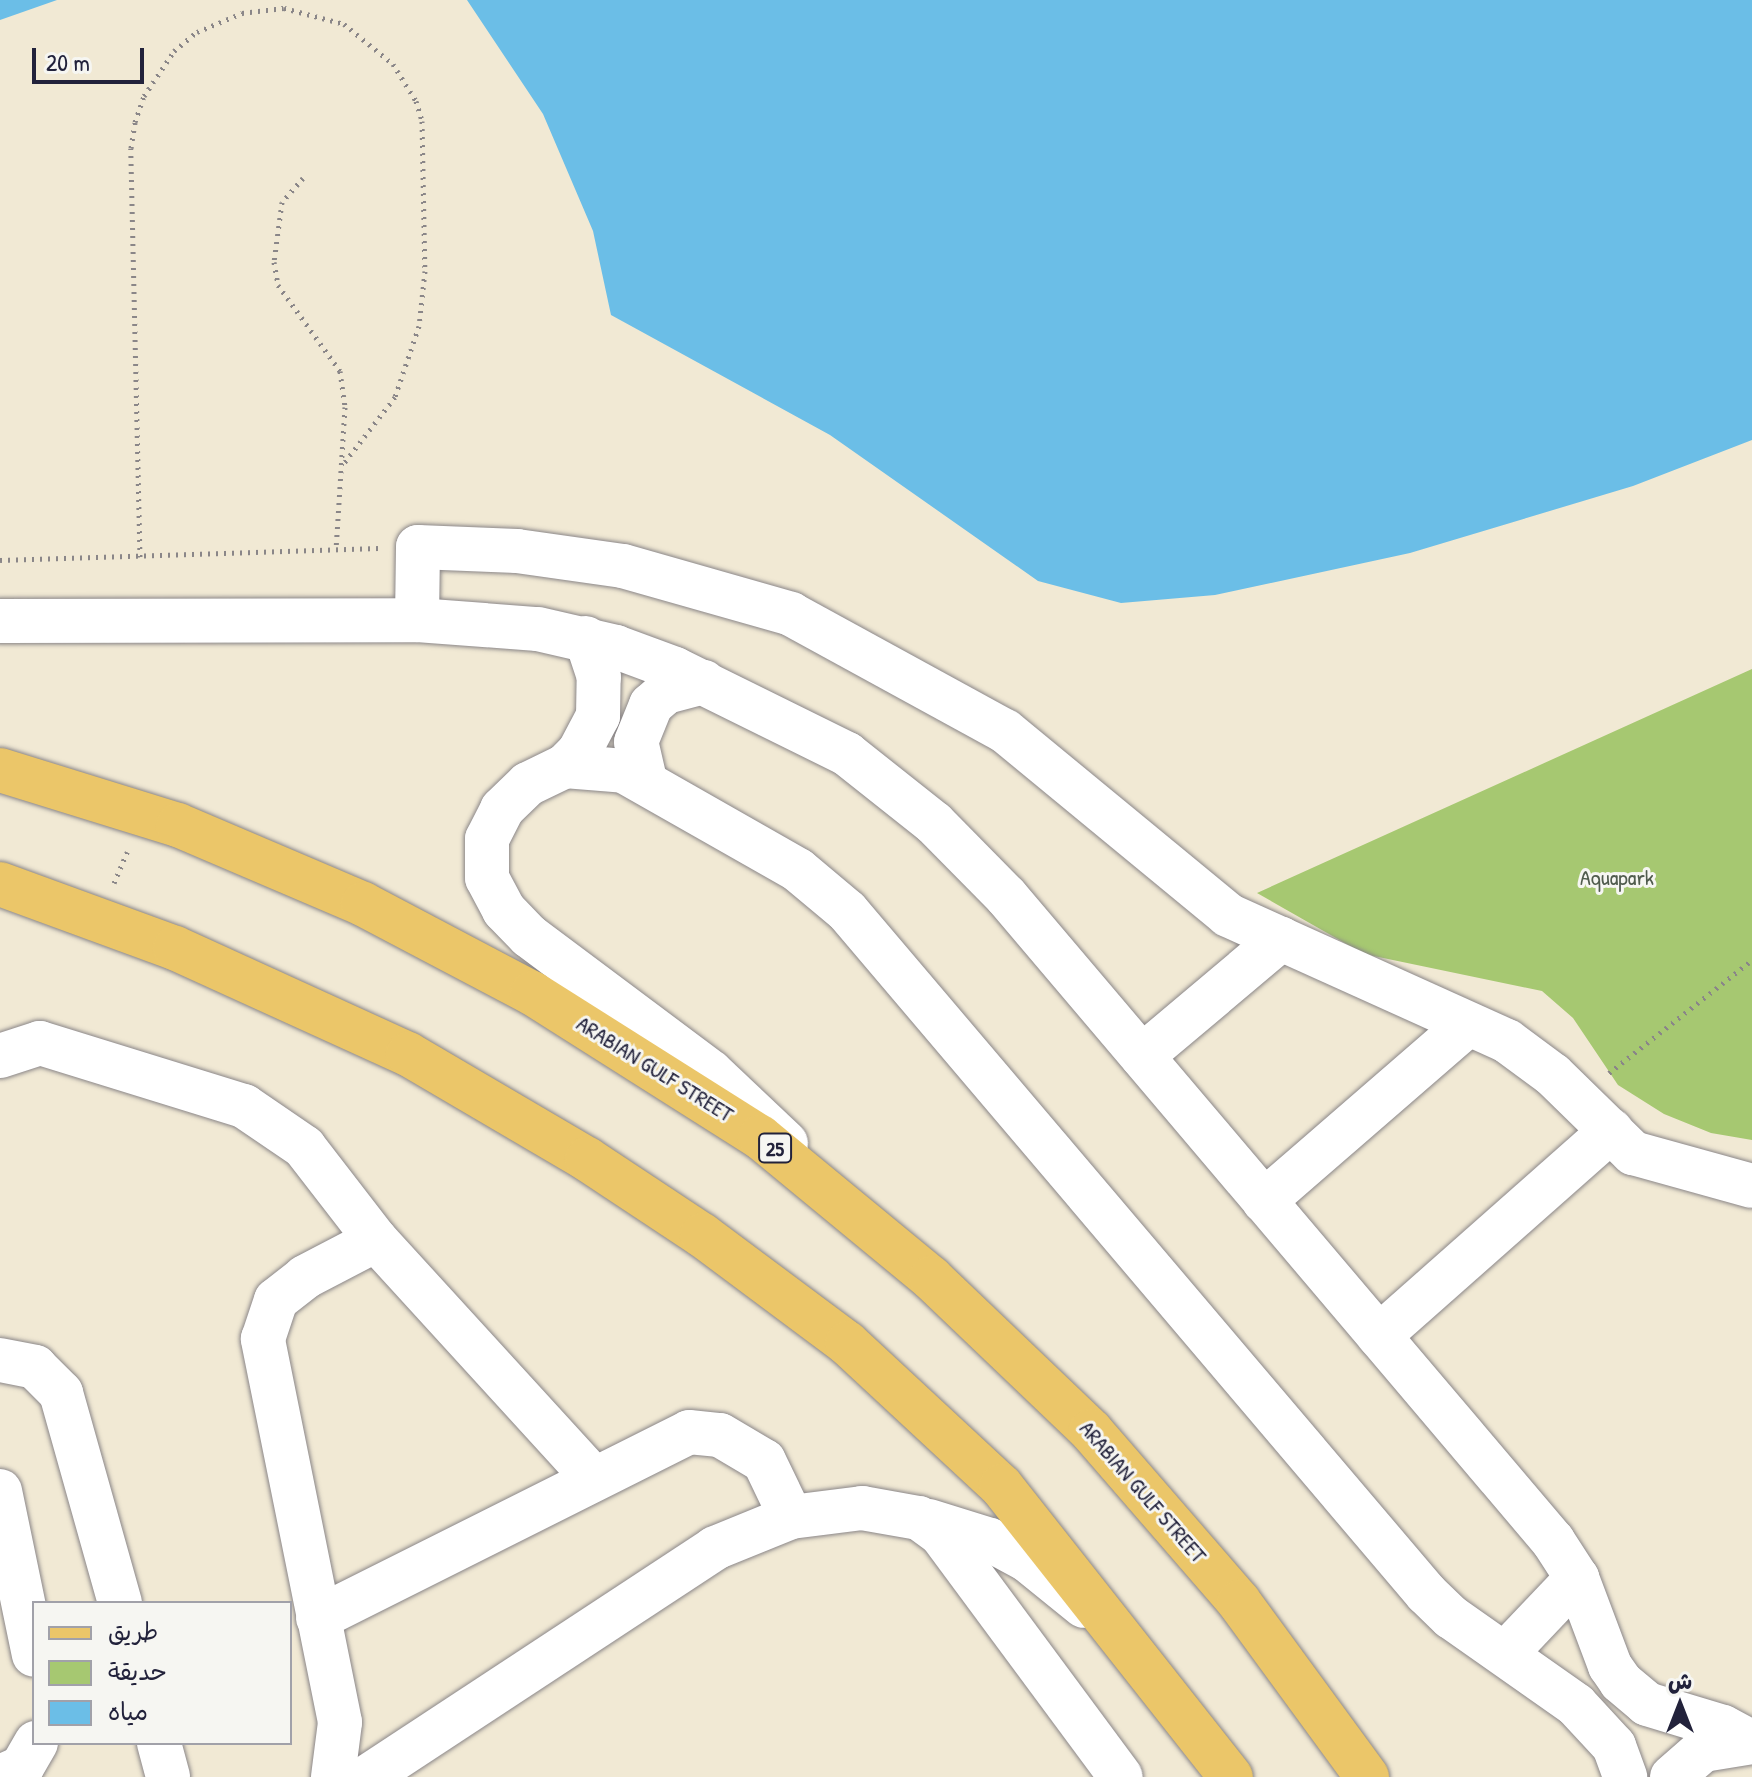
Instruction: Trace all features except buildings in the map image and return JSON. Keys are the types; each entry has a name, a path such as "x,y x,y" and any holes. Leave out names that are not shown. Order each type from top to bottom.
{"main road":[{"name":"ARABIAN GULF STREET","path":"0,770 143,814 275,864 450,947 677,1082 835,1194 1008,1347 1091,1431 1304,1685 1367,1777"},
{"path":"0,884 100,918 408,1054 587,1159 702,1235 847,1343 952,1438 1046,1537 1231,1777"}],"street":[{"path":"417,620 418,547 517,551 623,566 791,614 1005,731 1228,915 1507,1041 1577,1098 1633,1153 1752,1186"},
{"path":"0,621 417,620 515,626 586,638 704,682 847,754 925,815 1006,896 1553,1541 1577,1578 1610,1666 1621,1682 1647,1704 1723,1727 1750,1741"},
{"path":"586,638 599,677 598,716 579,752 565,766 528,784 493,824 485,868 496,898 529,936 740,1097 835,1194"},
{"path":"645,780 636,742 651,705 666,692 704,682"},
{"path":"565,766 610,766 645,780 798,870 868,930 1426,1593 1451,1617 1564,1696 1605,1733 1625,1777"},
{"path":"1142,1056 1281,939"},
{"path":"1264,1201 1468,1024"},
{"path":"0,1056 40,1043 244,1106 304,1147 376,1240 594,1479"},
{"path":"1379,1336 1611,1131"},
{"path":"333,1777 340,1722 263,1339 276,1300 305,1277 376,1240"},
{"path":"0,1360 35,1367 61,1393 119,1601"},
{"path":"318,1618 689,1432 720,1435 764,1461 791,1517"},
{"path":"0,1491 32,1645"},
{"path":"367,1777 715,1548 791,1517 862,1508 919,1518 990,1540 1027,1560 1125,1638"},
{"path":"919,1518 960,1555 1121,1777"},
{"path":"1505,1654 1577,1578"},
{"path":"1304,1685 1391,1777"},
{"path":"1672,1777 1703,1750 1750,1741"},
{"path":"6,1776 22,1767 35,1745"},
{"path":"160,1745 168,1777"}],"path":[{"path":"140,557 131,148 135,122 150,84 174,51 197,32 242,13 294,9 344,24 393,64 416,101 422,121 425,271 419,326 395,397 344,463"},
{"path":"303,178 282,202 274,262 278,285 340,371 344,463 336,550"},
{"path":"0,560 418,547"},
{"path":"100,918 143,814"},
{"path":"1577,1098 1752,960"}],"green space":[{"name":"Aquapark","path":"1752,669 1752,1140 1711,1133 1664,1114 1618,1085 1573,1018 1542,991 1364,954 1257,893"}],"water":[{"path":"0,0 57,0 0,20"},
{"path":"467,0 1752,0 1752,440 1633,486 1410,553 1215,595 1121,603 1038,581 830,435 611,315 593,231 543,114"}]}
